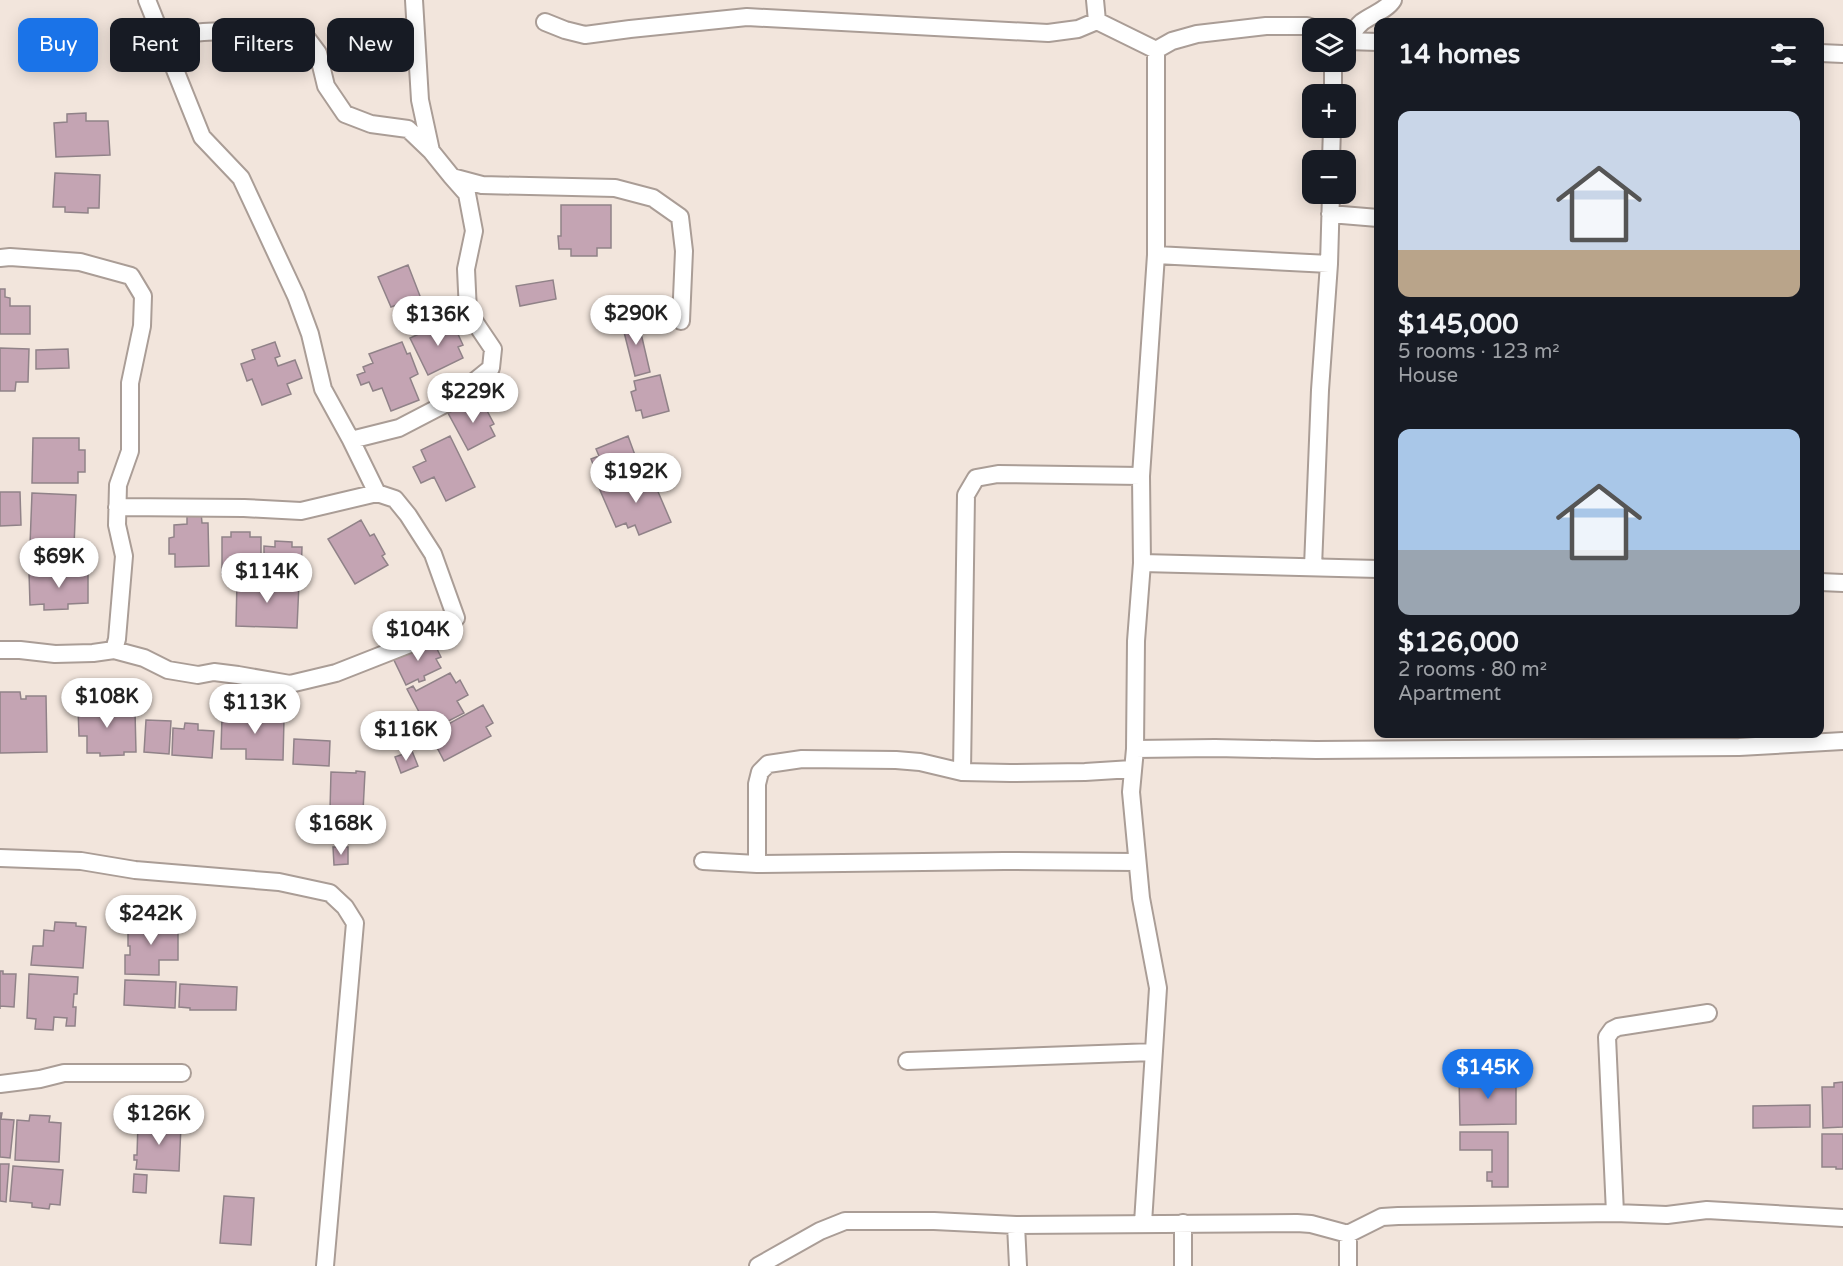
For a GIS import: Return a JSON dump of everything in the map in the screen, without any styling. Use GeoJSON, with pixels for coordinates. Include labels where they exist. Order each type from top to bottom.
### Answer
{"type":"FeatureCollection","features":[{"type":"Feature","properties":{"kind":"street"},"geometry":{"type":"LineString","coordinates":[[147,0],[155,18]]}},
{"type":"Feature","properties":{"kind":"street"},"geometry":{"type":"LineString","coordinates":[[414,0],[420,100],[431,151]]}},
{"type":"Feature","properties":{"kind":"street"},"geometry":{"type":"LineString","coordinates":[[1095,0],[1097,21]]}},
{"type":"Feature","properties":{"kind":"street"},"geometry":{"type":"LineString","coordinates":[[1356,28],[1390,5],[1393,0]]}},
{"type":"Feature","properties":{"kind":"street"},"geometry":{"type":"LineString","coordinates":[[545,22],[585,35],[630,28],[747,17],[1048,33],[1078,29],[1097,21],[1156,50]]}},
{"type":"Feature","properties":{"kind":"street"},"geometry":{"type":"LineString","coordinates":[[1156,50],[1173,41],[1197,34],[1266,26],[1302,26]]}},
{"type":"Feature","properties":{"kind":"street"},"geometry":{"type":"LineString","coordinates":[[200,32],[218,30],[303,33],[318,53],[326,86],[345,114],[370,124],[408,129],[431,151],[467,194],[474,231],[466,269],[468,312],[493,349],[491,368],[449,402],[409,423],[399,428],[351,440]]}},
{"type":"Feature","properties":{"kind":"street"},"geometry":{"type":"LineString","coordinates":[[1356,41],[1374,42]]}},
{"type":"Feature","properties":{"kind":"street"},"geometry":{"type":"LineString","coordinates":[[1143,1223],[1158,988],[1141,898],[1131,792],[1135,748],[1136,641],[1142,563],[1141,476],[1156,255],[1156,50]]}},
{"type":"Feature","properties":{"kind":"street"},"geometry":{"type":"LineString","coordinates":[[1824,53],[1843,54]]}},
{"type":"Feature","properties":{"kind":"street"},"geometry":{"type":"LineString","coordinates":[[176,72],[202,137],[241,178],[296,296],[310,334],[323,389],[376,493]]}},
{"type":"Feature","properties":{"kind":"street"},"geometry":{"type":"LineString","coordinates":[[452,177],[482,185],[615,188],[654,198],[680,217],[684,251],[681,321]]}},
{"type":"Feature","properties":{"kind":"street"},"geometry":{"type":"LineString","coordinates":[[1313,567],[1330,204]]}},
{"type":"Feature","properties":{"kind":"street"},"geometry":{"type":"LineString","coordinates":[[1330,214],[1374,218]]}},
{"type":"Feature","properties":{"kind":"street"},"geometry":{"type":"LineString","coordinates":[[1156,255],[1329,264]]}},
{"type":"Feature","properties":{"kind":"street"},"geometry":{"type":"LineString","coordinates":[[0,258],[80,262],[131,276],[143,296],[142,326],[130,383],[130,452],[118,485],[117,525],[124,556],[117,639],[114,650]]}},
{"type":"Feature","properties":{"kind":"street"},"geometry":{"type":"LineString","coordinates":[[962,772],[966,495],[976,478],[998,474],[1141,476]]}},
{"type":"Feature","properties":{"kind":"street"},"geometry":{"type":"LineString","coordinates":[[0,650],[55,654],[114,650],[144,658],[168,670],[198,675],[214,672],[290,684],[336,673],[443,631],[456,618],[434,554],[395,499],[376,493],[301,511],[117,507]]}},
{"type":"Feature","properties":{"kind":"street"},"geometry":{"type":"LineString","coordinates":[[1142,563],[1374,569]]}},
{"type":"Feature","properties":{"kind":"street"},"geometry":{"type":"LineString","coordinates":[[1824,582],[1843,583]]}},
{"type":"Feature","properties":{"kind":"street"},"geometry":{"type":"LineString","coordinates":[[1135,748],[1328,750],[1505,741],[1739,747],[1843,741]]}},
{"type":"Feature","properties":{"kind":"street"},"geometry":{"type":"LineString","coordinates":[[757,864],[757,784],[760,772],[768,764],[802,759],[896,760],[920,762],[962,772],[1075,773],[1132,769]]}},
{"type":"Feature","properties":{"kind":"street"},"geometry":{"type":"LineString","coordinates":[[0,858],[81,861],[135,870],[279,882],[330,893],[345,907],[355,923],[325,1266]]}},
{"type":"Feature","properties":{"kind":"street"},"geometry":{"type":"LineString","coordinates":[[703,861],[757,864],[1137,862]]}},
{"type":"Feature","properties":{"kind":"street"},"geometry":{"type":"LineString","coordinates":[[1615,1213],[1607,1036],[1618,1027],[1708,1013]]}},
{"type":"Feature","properties":{"kind":"street"},"geometry":{"type":"LineString","coordinates":[[907,1061],[1154,1052]]}},
{"type":"Feature","properties":{"kind":"street"},"geometry":{"type":"LineString","coordinates":[[0,1084],[40,1079],[64,1073],[182,1072]]}},
{"type":"Feature","properties":{"kind":"street"},"geometry":{"type":"LineString","coordinates":[[758,1266],[820,1231],[845,1221],[934,1221],[1016,1225],[1298,1222],[1348,1234],[1382,1217],[1390,1216],[1615,1213],[1667,1215],[1707,1210],[1843,1218]]}},
{"type":"Feature","properties":{"kind":"street"},"geometry":{"type":"LineString","coordinates":[[1183,1266],[1184,1223]]}},
{"type":"Feature","properties":{"kind":"street"},"geometry":{"type":"LineString","coordinates":[[1016,1225],[1018,1266]]}},
{"type":"Feature","properties":{"kind":"street"},"geometry":{"type":"LineString","coordinates":[[1348,1234],[1348,1266]]}},
{"type":"Feature","properties":{"kind":"building"},"geometry":{"type":"Polygon","coordinates":[[[86,113],[86,121],[108,121],[110,155],[56,157],[54,123],[67,122],[67,114],[86,113]]]}},
{"type":"Feature","properties":{"kind":"building"},"geometry":{"type":"Polygon","coordinates":[[[55,173],[100,175],[99,208],[88,208],[88,213],[65,212],[65,207],[53,207],[55,173]]]}},
{"type":"Feature","properties":{"kind":"building"},"geometry":{"type":"Polygon","coordinates":[[[561,205],[611,205],[611,248],[597,248],[597,256],[571,256],[571,249],[559,249],[561,205]]]}},
{"type":"Feature","properties":{"kind":"building"},"geometry":{"type":"Polygon","coordinates":[[[408,265],[420,296],[391,307],[378,277],[408,265]]]}},
{"type":"Feature","properties":{"kind":"building"},"geometry":{"type":"Polygon","coordinates":[[[553,280],[556,299],[520,306],[516,286],[553,280]]]}},
{"type":"Feature","properties":{"kind":"building"},"geometry":{"type":"Polygon","coordinates":[[[0,289],[5,289],[5,297],[10,298],[10,306],[30,306],[30,334],[0,334],[0,289]]]}},
{"type":"Feature","properties":{"kind":"building"},"geometry":{"type":"Polygon","coordinates":[[[637,316],[650,372],[635,376],[621,320],[637,316]]]}},
{"type":"Feature","properties":{"kind":"building"},"geometry":{"type":"Polygon","coordinates":[[[451,319],[463,345],[458,347],[463,358],[428,375],[410,338],[451,319]]]}},
{"type":"Feature","properties":{"kind":"building"},"geometry":{"type":"Polygon","coordinates":[[[275,342],[280,356],[275,358],[278,366],[295,360],[302,378],[287,384],[291,394],[262,405],[252,379],[247,381],[241,364],[255,359],[252,350],[275,342]]]}},
{"type":"Feature","properties":{"kind":"building"},"geometry":{"type":"Polygon","coordinates":[[[402,342],[407,354],[410,353],[418,374],[410,378],[419,400],[391,411],[382,388],[373,391],[369,382],[361,385],[357,375],[365,372],[363,367],[373,363],[369,354],[402,342]]]}},
{"type":"Feature","properties":{"kind":"building"},"geometry":{"type":"Polygon","coordinates":[[[0,348],[29,349],[28,382],[16,382],[15,391],[0,391],[0,348]]]}},
{"type":"Feature","properties":{"kind":"building"},"geometry":{"type":"Polygon","coordinates":[[[68,349],[69,368],[36,369],[36,350],[68,349]]]}},
{"type":"Feature","properties":{"kind":"building"},"geometry":{"type":"Polygon","coordinates":[[[660,375],[669,411],[643,418],[641,410],[636,411],[631,392],[636,390],[634,381],[660,375]]]}},
{"type":"Feature","properties":{"kind":"building"},"geometry":{"type":"Polygon","coordinates":[[[476,399],[481,409],[485,407],[494,424],[490,426],[495,436],[468,450],[448,413],[476,399]]]}},
{"type":"Feature","properties":{"kind":"building"},"geometry":{"type":"Polygon","coordinates":[[[450,436],[475,487],[446,501],[434,477],[421,483],[413,467],[426,461],[421,450],[450,436]]]}},
{"type":"Feature","properties":{"kind":"building"},"geometry":{"type":"Polygon","coordinates":[[[628,436],[639,466],[608,479],[604,471],[597,474],[591,459],[599,456],[596,449],[628,436]]]}},
{"type":"Feature","properties":{"kind":"building"},"geometry":{"type":"Polygon","coordinates":[[[33,438],[79,438],[79,450],[85,450],[85,472],[78,472],[78,483],[32,483],[33,438]]]}},
{"type":"Feature","properties":{"kind":"building"},"geometry":{"type":"Polygon","coordinates":[[[650,473],[671,522],[639,535],[635,525],[628,528],[626,523],[616,527],[599,488],[625,477],[627,483],[650,473]]]}},
{"type":"Feature","properties":{"kind":"building"},"geometry":{"type":"Polygon","coordinates":[[[0,492],[20,492],[21,525],[0,526],[0,492]]]}},
{"type":"Feature","properties":{"kind":"building"},"geometry":{"type":"Polygon","coordinates":[[[32,493],[76,495],[74,547],[30,545],[32,493]]]}},
{"type":"Feature","properties":{"kind":"building"},"geometry":{"type":"Polygon","coordinates":[[[187,512],[201,512],[202,523],[208,523],[209,566],[175,567],[175,554],[169,554],[169,538],[174,537],[174,525],[187,524],[187,512]]]}},
{"type":"Feature","properties":{"kind":"building"},"geometry":{"type":"Polygon","coordinates":[[[361,520],[370,536],[374,534],[388,565],[355,584],[328,539],[361,520]]]}},
{"type":"Feature","properties":{"kind":"building"},"geometry":{"type":"Polygon","coordinates":[[[231,532],[250,532],[250,537],[261,537],[261,574],[222,574],[222,537],[231,537],[231,532]]]}},
{"type":"Feature","properties":{"kind":"building"},"geometry":{"type":"Polygon","coordinates":[[[275,541],[292,542],[292,547],[302,547],[301,576],[264,576],[264,546],[275,547],[275,541]]]}},
{"type":"Feature","properties":{"kind":"building"},"geometry":{"type":"Polygon","coordinates":[[[78,570],[88,570],[88,603],[68,604],[68,609],[44,610],[44,604],[30,605],[29,572],[78,572],[78,570]]]}},
{"type":"Feature","properties":{"kind":"building"},"geometry":{"type":"Polygon","coordinates":[[[237,581],[299,583],[297,628],[236,626],[237,581]]]}},
{"type":"Feature","properties":{"kind":"building"},"geometry":{"type":"Polygon","coordinates":[[[427,640],[430,645],[434,643],[441,657],[436,659],[441,668],[424,676],[425,680],[419,682],[418,679],[406,685],[392,656],[427,640]]]}},
{"type":"Feature","properties":{"kind":"building"},"geometry":{"type":"Polygon","coordinates":[[[450,673],[456,683],[460,680],[468,695],[457,701],[464,713],[429,731],[407,689],[413,686],[416,691],[450,673]]]}},
{"type":"Feature","properties":{"kind":"building"},"geometry":{"type":"Polygon","coordinates":[[[0,692],[20,692],[21,699],[26,699],[26,696],[46,696],[47,752],[0,753],[0,692]]]}},
{"type":"Feature","properties":{"kind":"building"},"geometry":{"type":"Polygon","coordinates":[[[106,697],[106,708],[110,708],[110,712],[135,711],[136,752],[100,756],[100,753],[87,753],[87,736],[79,736],[78,708],[87,708],[87,698],[106,697]]]}},
{"type":"Feature","properties":{"kind":"building"},"geometry":{"type":"Polygon","coordinates":[[[483,705],[493,723],[486,727],[491,736],[444,761],[430,734],[483,705]]]}},
{"type":"Feature","properties":{"kind":"building"},"geometry":{"type":"Polygon","coordinates":[[[248,708],[270,708],[270,719],[284,719],[283,760],[246,759],[246,749],[221,749],[222,717],[248,717],[248,708]]]}},
{"type":"Feature","properties":{"kind":"building"},"geometry":{"type":"Polygon","coordinates":[[[146,720],[171,721],[169,754],[144,752],[146,720]]]}},
{"type":"Feature","properties":{"kind":"building"},"geometry":{"type":"Polygon","coordinates":[[[185,723],[198,724],[198,730],[214,731],[212,758],[172,755],[173,728],[184,729],[185,723]]]}},
{"type":"Feature","properties":{"kind":"building"},"geometry":{"type":"Polygon","coordinates":[[[294,739],[330,741],[329,766],[293,764],[294,739]]]}},
{"type":"Feature","properties":{"kind":"building"},"geometry":{"type":"Polygon","coordinates":[[[412,751],[418,766],[401,773],[395,757],[412,751]]]}},
{"type":"Feature","properties":{"kind":"building"},"geometry":{"type":"Polygon","coordinates":[[[356,771],[365,772],[363,811],[353,811],[353,816],[336,815],[337,810],[330,810],[331,772],[356,773],[356,771]]]}},
{"type":"Feature","properties":{"kind":"building"},"geometry":{"type":"Polygon","coordinates":[[[333,847],[348,847],[348,864],[334,865],[333,847]]]}},
{"type":"Feature","properties":{"kind":"building"},"geometry":{"type":"Polygon","coordinates":[[[147,916],[169,919],[169,924],[178,924],[178,960],[159,960],[159,975],[125,974],[125,955],[130,955],[128,925],[147,926],[147,916]]]}},
{"type":"Feature","properties":{"kind":"building"},"geometry":{"type":"Polygon","coordinates":[[[55,922],[76,923],[76,926],[86,927],[83,968],[31,965],[33,946],[43,946],[44,930],[54,931],[55,922]]]}},
{"type":"Feature","properties":{"kind":"building"},"geometry":{"type":"Polygon","coordinates":[[[0,971],[3,971],[3,974],[16,974],[14,1007],[0,1006],[0,971]]]}},
{"type":"Feature","properties":{"kind":"building"},"geometry":{"type":"Polygon","coordinates":[[[29,974],[78,977],[77,994],[74,994],[73,1007],[76,1007],[75,1026],[66,1026],[67,1018],[54,1017],[53,1030],[35,1029],[36,1019],[27,1018],[29,974]]]}},
{"type":"Feature","properties":{"kind":"building"},"geometry":{"type":"Polygon","coordinates":[[[125,980],[176,982],[175,1008],[124,1005],[125,980]]]}},
{"type":"Feature","properties":{"kind":"building"},"geometry":{"type":"Polygon","coordinates":[[[180,984],[237,987],[236,1010],[190,1010],[190,1008],[179,1007],[180,984]]]}},
{"type":"Feature","properties":{"kind":"building"},"geometry":{"type":"Polygon","coordinates":[[[1471,1074],[1487,1074],[1487,1079],[1490,1079],[1490,1074],[1507,1074],[1507,1077],[1516,1077],[1516,1124],[1460,1125],[1459,1076],[1471,1076],[1471,1074]]]}},
{"type":"Feature","properties":{"kind":"building"},"geometry":{"type":"Polygon","coordinates":[[[1843,1082],[1843,1127],[1823,1128],[1822,1087],[1834,1087],[1834,1083],[1843,1082]]]}},
{"type":"Feature","properties":{"kind":"building"},"geometry":{"type":"Polygon","coordinates":[[[1810,1105],[1810,1127],[1753,1128],[1753,1106],[1810,1105]]]}},
{"type":"Feature","properties":{"kind":"building"},"geometry":{"type":"Polygon","coordinates":[[[0,1113],[2,1113],[1,1119],[14,1120],[10,1158],[0,1157],[0,1113]]]}},
{"type":"Feature","properties":{"kind":"building"},"geometry":{"type":"Polygon","coordinates":[[[30,1115],[50,1116],[49,1122],[61,1123],[59,1162],[15,1160],[17,1120],[29,1121],[30,1115]]]}},
{"type":"Feature","properties":{"kind":"building"},"geometry":{"type":"Polygon","coordinates":[[[150,1119],[171,1120],[170,1124],[181,1125],[179,1171],[136,1169],[137,1160],[134,1160],[134,1155],[137,1155],[138,1123],[149,1123],[150,1119]]]}},
{"type":"Feature","properties":{"kind":"building"},"geometry":{"type":"Polygon","coordinates":[[[1460,1132],[1508,1132],[1508,1187],[1492,1187],[1492,1181],[1487,1181],[1487,1172],[1492,1172],[1492,1150],[1460,1150],[1460,1132]]]}},
{"type":"Feature","properties":{"kind":"building"},"geometry":{"type":"Polygon","coordinates":[[[1822,1134],[1843,1134],[1843,1169],[1822,1167],[1822,1134]]]}},
{"type":"Feature","properties":{"kind":"building"},"geometry":{"type":"Polygon","coordinates":[[[0,1164],[9,1164],[6,1202],[0,1201],[0,1164]]]}},
{"type":"Feature","properties":{"kind":"building"},"geometry":{"type":"Polygon","coordinates":[[[13,1166],[63,1170],[60,1205],[50,1204],[49,1209],[32,1207],[32,1203],[10,1201],[13,1166]]]}},
{"type":"Feature","properties":{"kind":"building"},"geometry":{"type":"Polygon","coordinates":[[[134,1174],[147,1175],[146,1193],[133,1192],[134,1174]]]}},
{"type":"Feature","properties":{"kind":"building"},"geometry":{"type":"Polygon","coordinates":[[[224,1196],[254,1198],[251,1245],[220,1243],[224,1196]]]}}]}
